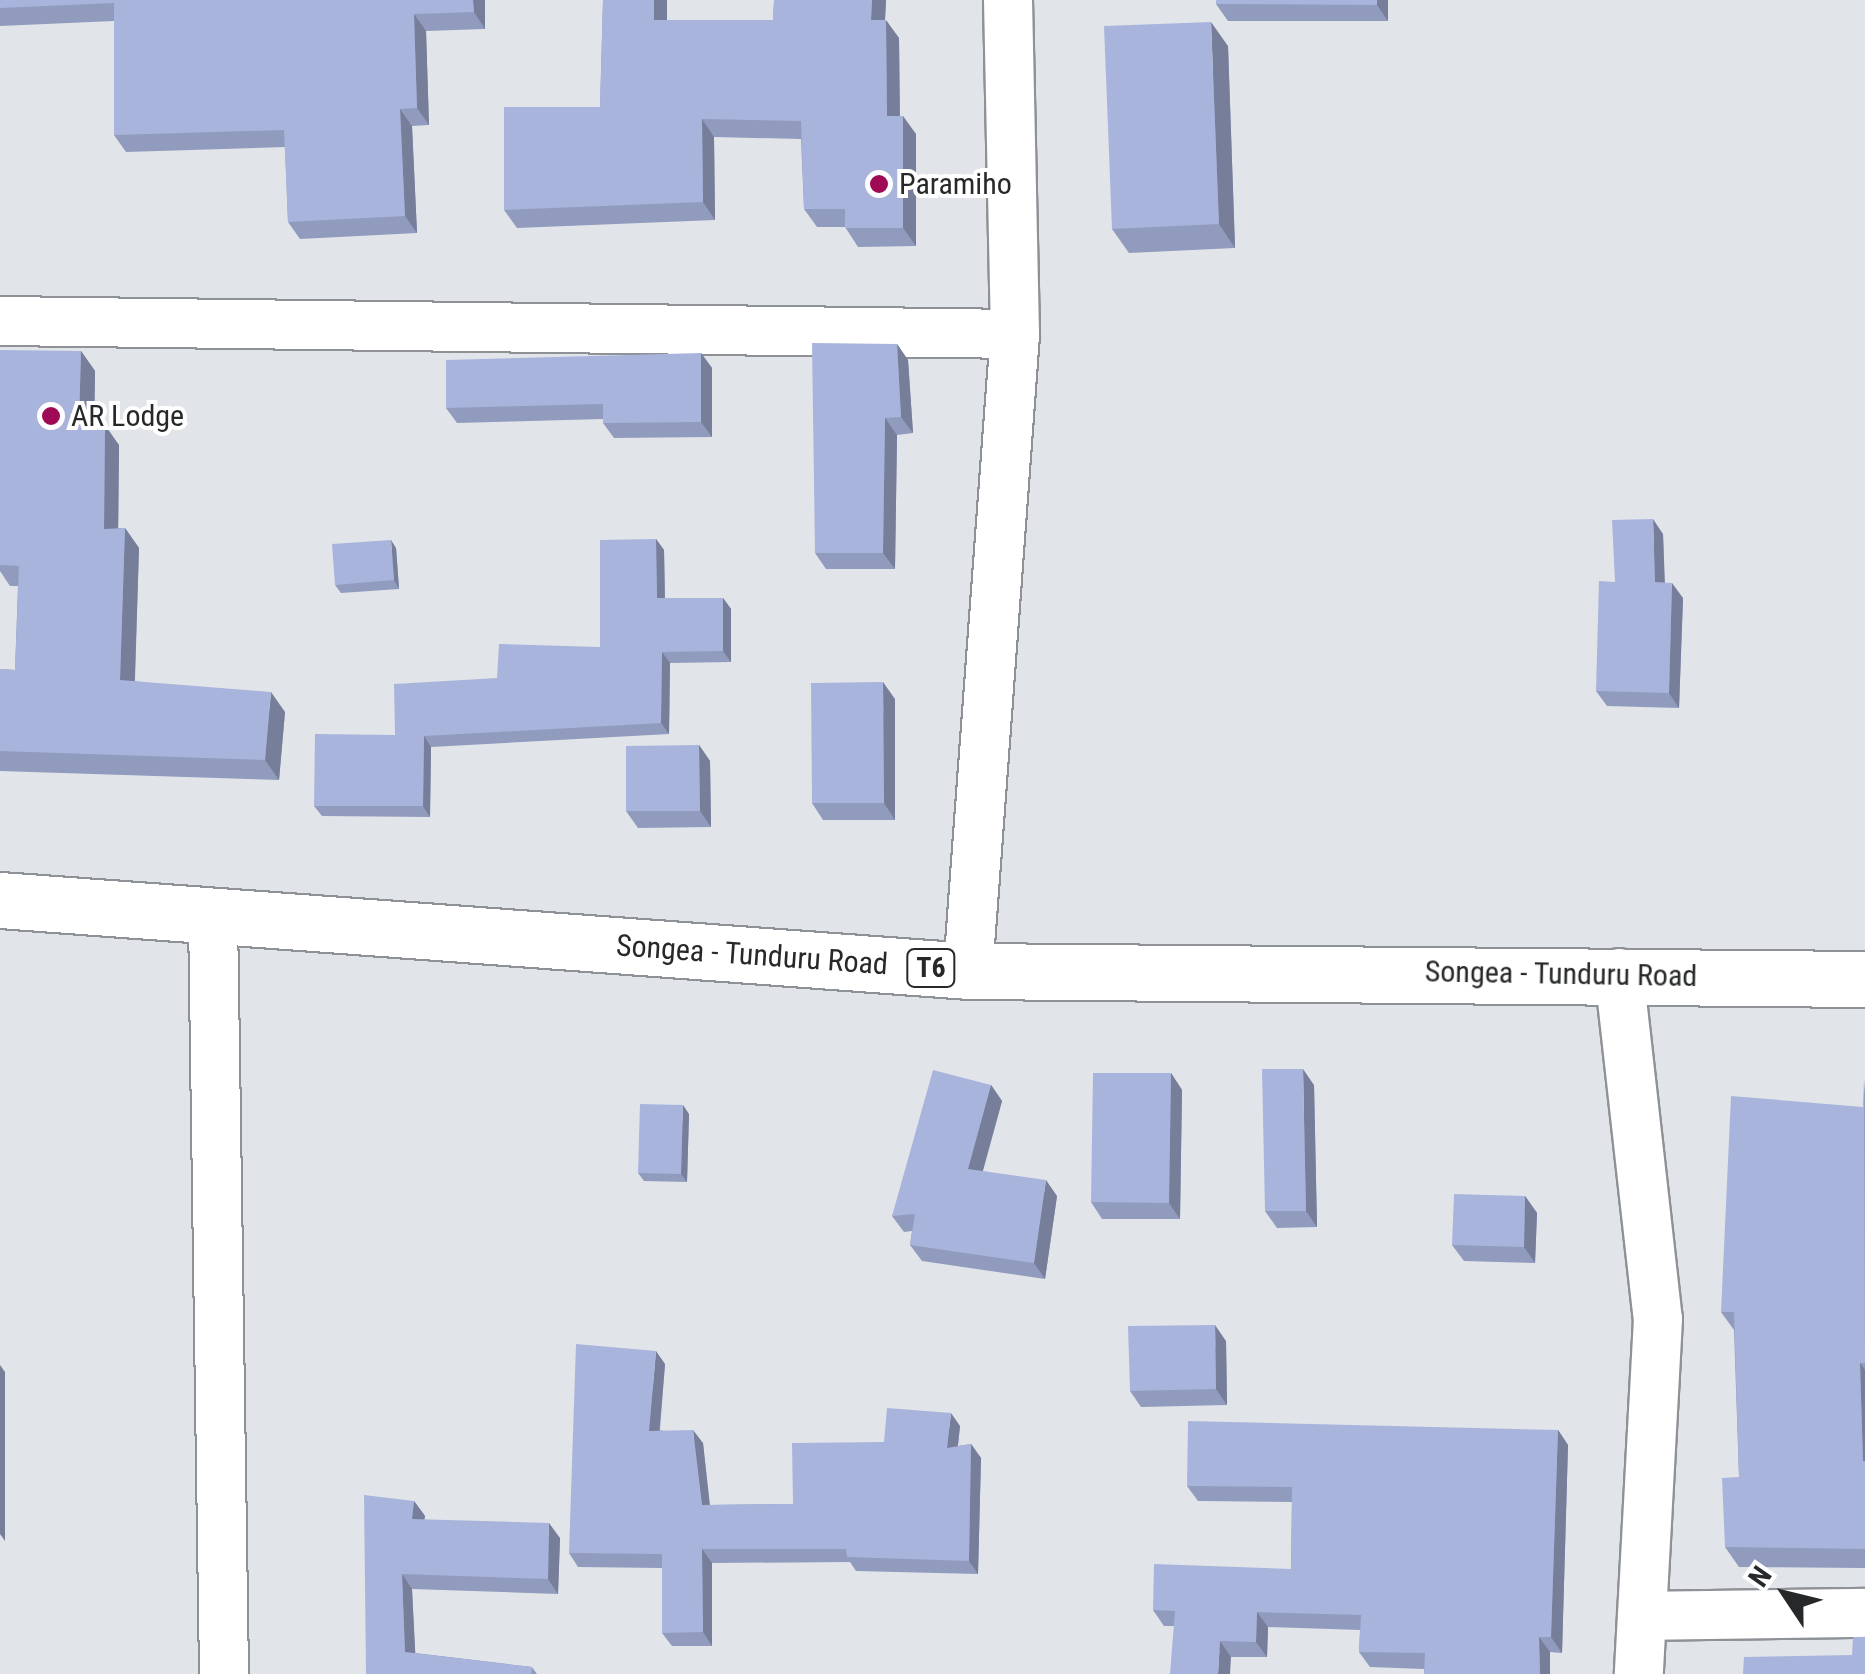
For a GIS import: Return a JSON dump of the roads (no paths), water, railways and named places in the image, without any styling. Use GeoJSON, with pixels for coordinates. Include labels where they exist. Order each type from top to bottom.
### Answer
{"type":"FeatureCollection","features":[{"type":"Feature","properties":{"kind":"highway","name":"Songea - Tunduru Road"},"geometry":{"type":"LineString","coordinates":[[0,900],[968,971],[1619,973],[1865,979]]}},
{"type":"Feature","properties":{"kind":"street"},"geometry":{"type":"LineString","coordinates":[[968,971],[1015,334],[1008,0]]}},
{"type":"Feature","properties":{"kind":"street"},"geometry":{"type":"LineString","coordinates":[[0,321],[1015,334]]}},
{"type":"Feature","properties":{"kind":"street"},"geometry":{"type":"LineString","coordinates":[[213,915],[224,1674]]}},
{"type":"Feature","properties":{"kind":"street"},"geometry":{"type":"LineString","coordinates":[[1619,973],[1658,1319],[1639,1674]]}},
{"type":"Feature","properties":{"kind":"street"},"geometry":{"type":"LineString","coordinates":[[1642,1616],[1865,1612]]}},
{"type":"Feature","properties":{"kind":"place","name":"Paramiho"},"geometry":{"type":"Point","coordinates":[879,184]}},
{"type":"Feature","properties":{"kind":"place","name":"AR Lodge"},"geometry":{"type":"Point","coordinates":[51,416]}}]}
